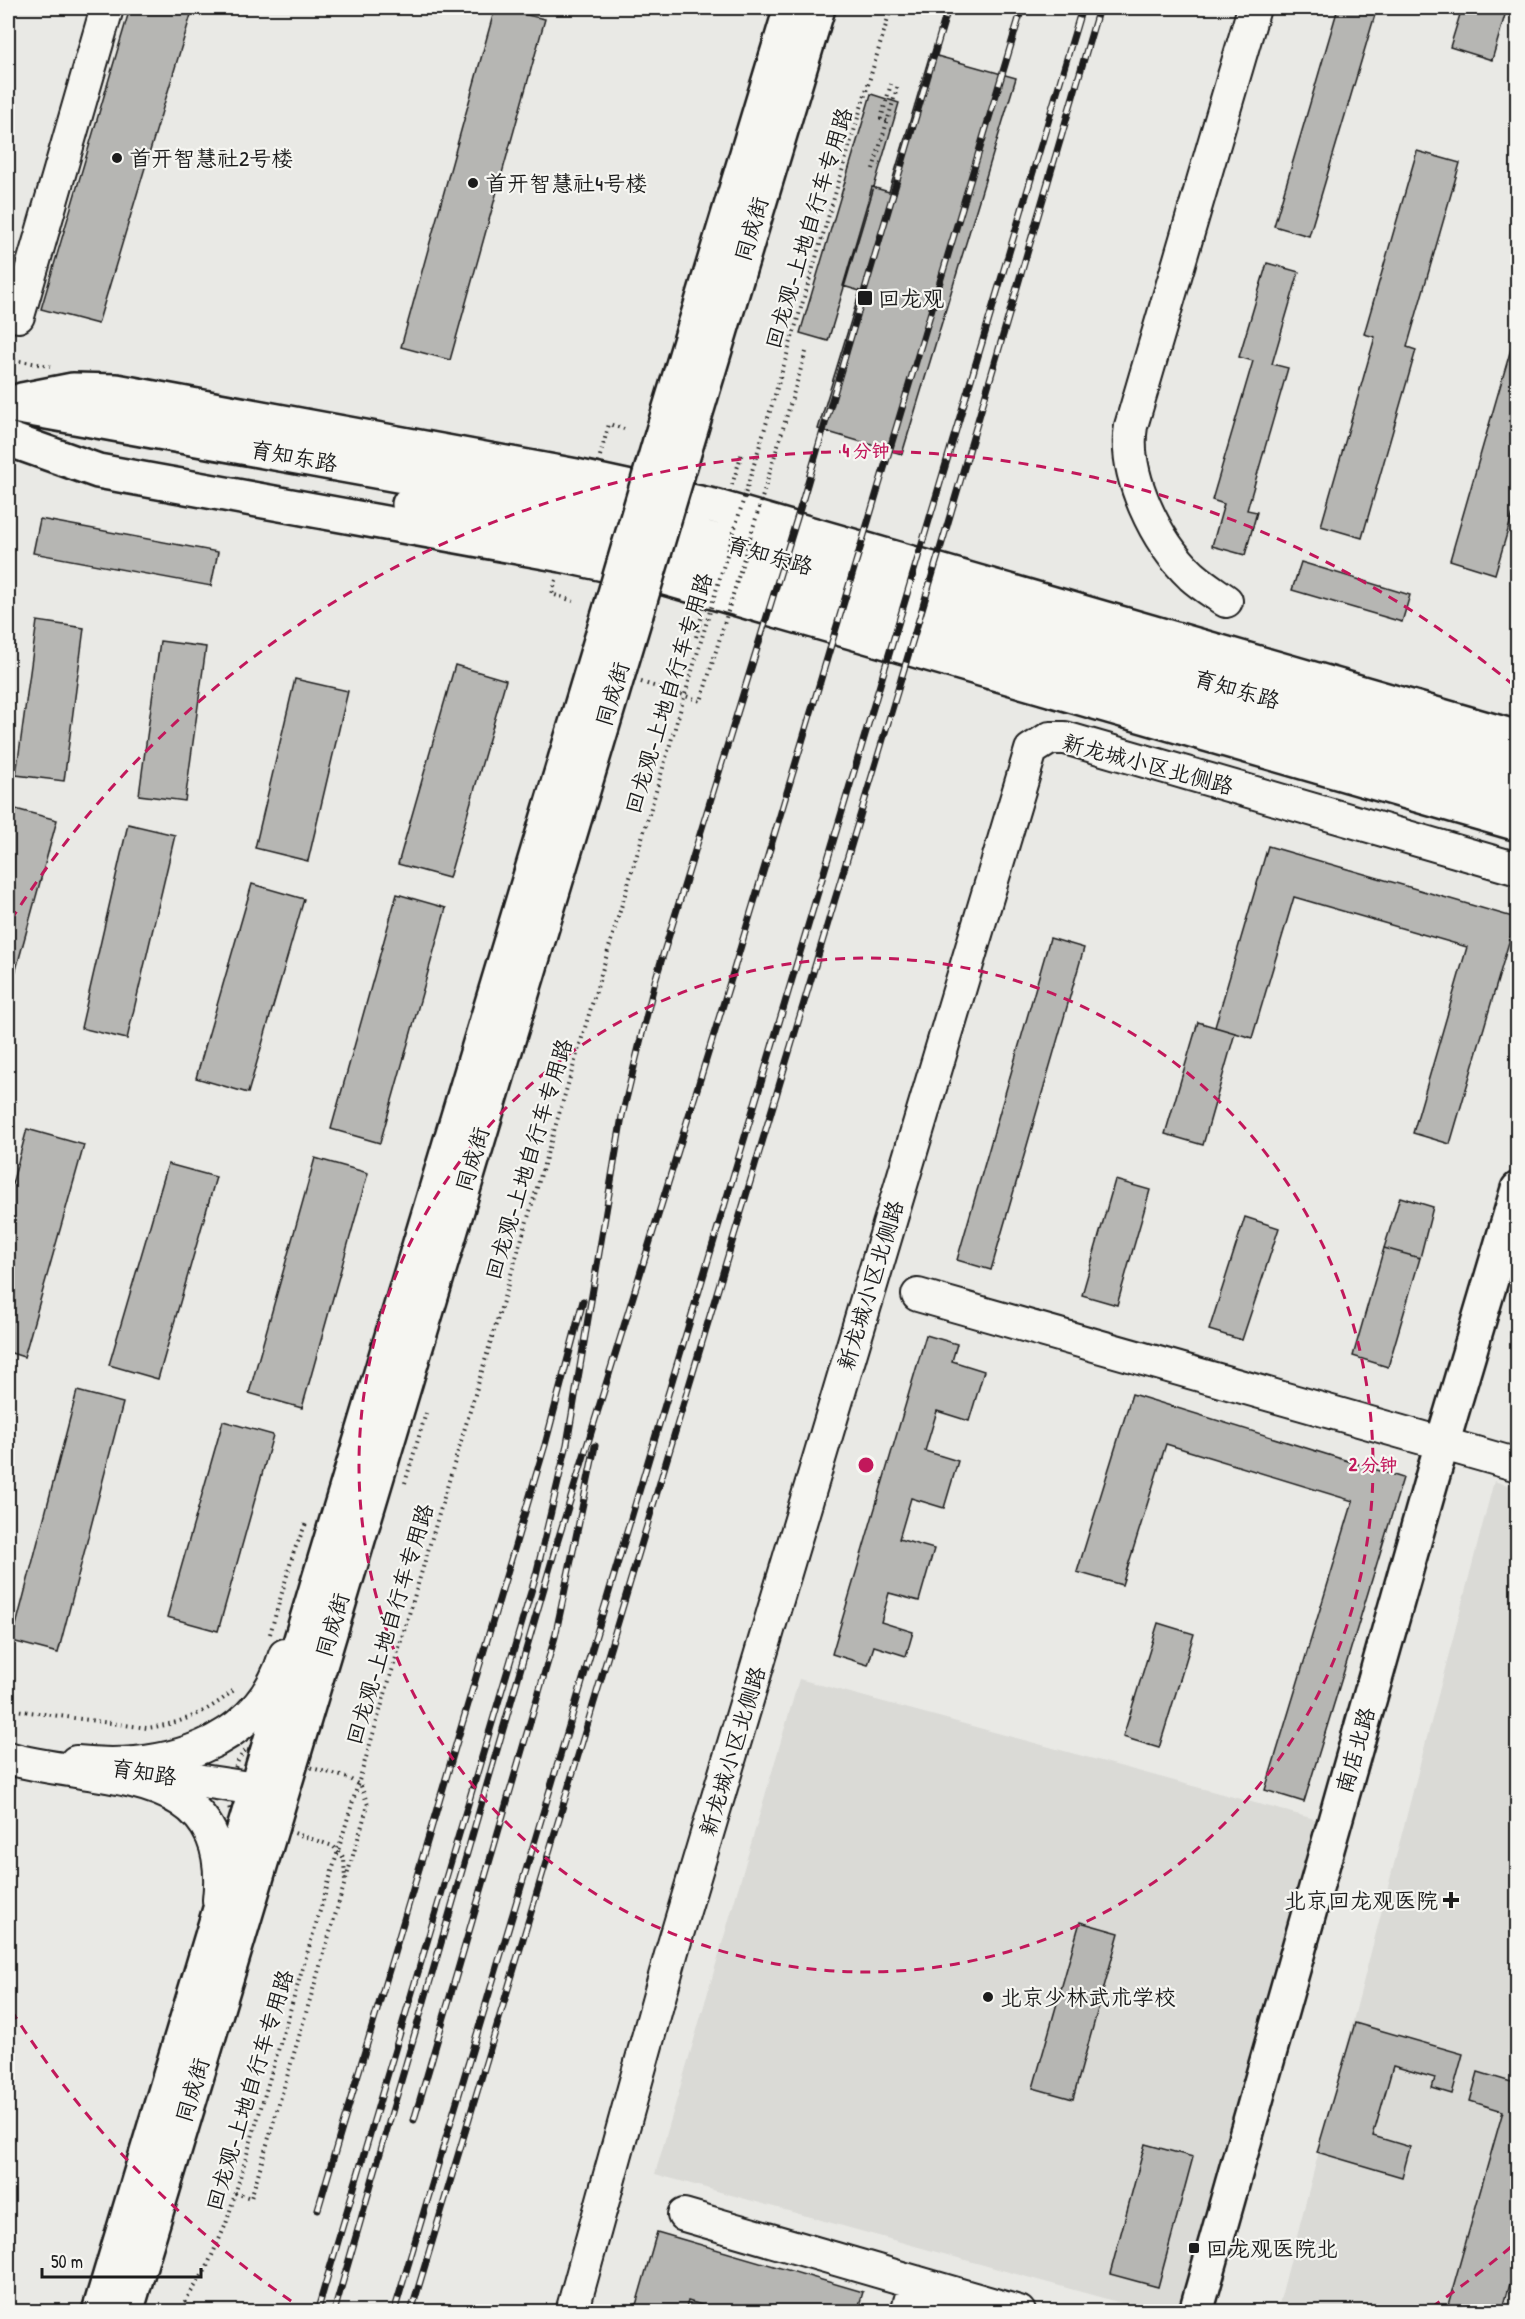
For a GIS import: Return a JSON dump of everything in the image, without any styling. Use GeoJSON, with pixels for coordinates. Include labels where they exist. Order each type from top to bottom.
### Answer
{"type":"FeatureCollection","features":[{"type":"Feature","properties":{"kind":"main road","name":"同成街"},"geometry":{"type":"LineString","coordinates":[[673,445],[791,8]]}},
{"type":"Feature","properties":{"kind":"main road","name":"同成街"},"geometry":{"type":"LineString","coordinates":[[99,2312],[209,1945],[268,1793],[673,445],[818,8]]}},
{"type":"Feature","properties":{"kind":"main road"},"geometry":{"type":"LineString","coordinates":[[8,403],[74,390],[116,392],[629,487],[714,506],[1518,738]]}},
{"type":"Feature","properties":{"kind":"main road","name":"育知东路"},"geometry":{"type":"LineString","coordinates":[[8,403],[570,506],[664,526],[1518,769]]}},
{"type":"Feature","properties":{"kind":"main road"},"geometry":{"type":"LineString","coordinates":[[8,438],[98,471],[552,553],[651,574],[1518,824]]}},
{"type":"Feature","properties":{"kind":"main road","name":"育知东路"},"geometry":{"type":"LineString","coordinates":[[8,438],[516,522],[637,547],[1518,796]]}},
{"type":"Feature","properties":{"kind":"main road","name":"同成街"},"geometry":{"type":"LineString","coordinates":[[126,2312],[268,1793],[350,1474],[623,610]]}},
{"type":"Feature","properties":{"kind":"main road","name":"南店北路"},"geometry":{"type":"LineString","coordinates":[[1219,2312],[1452,1446],[1518,1189]]}},
{"type":"Feature","properties":{"kind":"main road","name":"南店北路"},"geometry":{"type":"LineString","coordinates":[[1196,2312],[1452,1446],[1518,1268]]}},
{"type":"Feature","properties":{"kind":"street"},"geometry":{"type":"LineString","coordinates":[[18,316],[107,8]]}},
{"type":"Feature","properties":{"kind":"street"},"geometry":{"type":"LineString","coordinates":[[1226,601],[1192,576],[1161,538],[1133,474],[1128,443],[1131,426],[1254,8]]}},
{"type":"Feature","properties":{"kind":"street","name":"新龙城小区北侧路"},"geometry":{"type":"LineString","coordinates":[[572,2312],[672,1951],[1030,750],[1050,738],[1065,738],[1518,869]]}},
{"type":"Feature","properties":{"kind":"street"},"geometry":{"type":"LineString","coordinates":[[918,1294],[1518,1465]]}},
{"type":"Feature","properties":{"kind":"street"},"geometry":{"type":"LineString","coordinates":[[76,1761],[118,1765],[181,1754],[219,1739],[254,1713],[277,1677],[312,1560],[350,1474]]}},
{"type":"Feature","properties":{"kind":"street","name":"育知路"},"geometry":{"type":"LineString","coordinates":[[8,1751],[268,1793]]}},
{"type":"Feature","properties":{"kind":"street"},"geometry":{"type":"LineString","coordinates":[[8,1758],[155,1786],[189,1806],[208,1829],[219,1858],[218,1905],[209,1945]]}},
{"type":"Feature","properties":{"kind":"street"},"geometry":{"type":"LineString","coordinates":[[684,2216],[1019,2312]]}},
{"type":"Feature","properties":{"kind":"street"},"geometry":{"type":"LineString","coordinates":[[907,2312],[916,2282]]}},
{"type":"Feature","properties":{"kind":"path","name":"回龙观-上地自行车专用路"},"geometry":{"type":"LineString","coordinates":[[178,2312],[213,2255],[235,2193],[891,8]]}},
{"type":"Feature","properties":{"kind":"path"},"geometry":{"type":"LineString","coordinates":[[887,121],[881,119],[891,84]]}},
{"type":"Feature","properties":{"kind":"path"},"geometry":{"type":"LineString","coordinates":[[873,169],[898,85]]}},
{"type":"Feature","properties":{"kind":"path"},"geometry":{"type":"LineString","coordinates":[[637,681],[701,701],[806,352]]}},
{"type":"Feature","properties":{"kind":"path"},"geometry":{"type":"LineString","coordinates":[[598,459],[609,424],[624,429]]}},
{"type":"Feature","properties":{"kind":"path"},"geometry":{"type":"LineString","coordinates":[[731,488],[742,453]]}},
{"type":"Feature","properties":{"kind":"path"},"geometry":{"type":"LineString","coordinates":[[556,580],[552,594],[573,601]]}},
{"type":"Feature","properties":{"kind":"path"},"geometry":{"type":"LineString","coordinates":[[696,637],[703,615]]}},
{"type":"Feature","properties":{"kind":"path"},"geometry":{"type":"LineString","coordinates":[[267,1641],[294,1551],[311,1512]]}},
{"type":"Feature","properties":{"kind":"path"},"geometry":{"type":"LineString","coordinates":[[8,1708],[124,1727],[147,1728],[177,1722],[205,1711],[244,1680]]}},
{"type":"Feature","properties":{"kind":"path"},"geometry":{"type":"LineString","coordinates":[[235,2193],[251,2198],[368,1800],[361,1786],[352,1780],[314,1768]]}},
{"type":"Feature","properties":{"kind":"path"},"geometry":{"type":"LineString","coordinates":[[294,1833],[329,1843],[338,1849],[345,1864],[345,1882]]}},
{"type":"Feature","properties":{"kind":"shaded area","name":"北京回龙观医院"},"geometry":{"type":"Polygon","coordinates":[[[1494,1481],[1518,1488],[1517,2311],[1277,2312],[1494,1481]]]}},
{"type":"Feature","properties":{"kind":"shaded area","name":"北京少林武术学校"},"geometry":{"type":"Polygon","coordinates":[[[799,1679],[1318,1820],[1183,2311],[1150,2311],[655,2174],[799,1679]]]}},
{"type":"Feature","properties":{"kind":"building","name":"首开智慧社2号楼"},"geometry":{"type":"Polygon","coordinates":[[[130,8],[193,8],[98,324],[41,309],[130,8]]]}},
{"type":"Feature","properties":{"kind":"building","name":"首开智慧社4号楼"},"geometry":{"type":"Polygon","coordinates":[[[495,8],[545,19],[450,360],[401,347],[495,8]]]}},
{"type":"Feature","properties":{"kind":"building"},"geometry":{"type":"Polygon","coordinates":[[[1338,8],[1377,8],[1309,236],[1274,226],[1338,8]]]}},
{"type":"Feature","properties":{"kind":"building"},"geometry":{"type":"Polygon","coordinates":[[[1462,8],[1507,8],[1492,60],[1450,47],[1462,8]]]}},
{"type":"Feature","properties":{"kind":"building"},"geometry":{"type":"Polygon","coordinates":[[[930,54],[1016,78],[902,454],[818,429],[860,291],[843,286],[872,187],[889,192],[930,54]]]}},
{"type":"Feature","properties":{"kind":"building"},"geometry":{"type":"Polygon","coordinates":[[[871,94],[899,103],[828,341],[800,333],[871,94]]]}},
{"type":"Feature","properties":{"kind":"building"},"geometry":{"type":"Polygon","coordinates":[[[1417,151],[1460,163],[1407,347],[1416,350],[1362,538],[1321,526],[1375,337],[1364,334],[1417,151]]]}},
{"type":"Feature","properties":{"kind":"building"},"geometry":{"type":"Polygon","coordinates":[[[1267,263],[1299,272],[1272,364],[1288,368],[1247,510],[1257,512],[1245,555],[1212,546],[1224,504],[1212,500],[1253,361],[1239,357],[1267,263]]]}},
{"type":"Feature","properties":{"kind":"building"},"geometry":{"type":"Polygon","coordinates":[[[1517,328],[1518,496],[1495,574],[1450,560],[1517,328]]]}},
{"type":"Feature","properties":{"kind":"building"},"geometry":{"type":"Polygon","coordinates":[[[40,519],[218,552],[211,586],[33,553],[40,519]]]}},
{"type":"Feature","properties":{"kind":"building"},"geometry":{"type":"Polygon","coordinates":[[[1301,562],[1410,595],[1402,622],[1292,590],[1301,562]]]}},
{"type":"Feature","properties":{"kind":"building"},"geometry":{"type":"Polygon","coordinates":[[[37,621],[84,628],[64,781],[16,775],[37,621]]]}},
{"type":"Feature","properties":{"kind":"building"},"geometry":{"type":"Polygon","coordinates":[[[160,641],[206,647],[185,801],[139,795],[160,641]]]}},
{"type":"Feature","properties":{"kind":"building"},"geometry":{"type":"Polygon","coordinates":[[[455,665],[506,680],[449,878],[398,864],[455,665]]]}},
{"type":"Feature","properties":{"kind":"building"},"geometry":{"type":"Polygon","coordinates":[[[295,679],[348,691],[308,861],[255,848],[295,679]]]}},
{"type":"Feature","properties":{"kind":"building"},"geometry":{"type":"Polygon","coordinates":[[[8,807],[57,820],[8,999],[8,807]]]}},
{"type":"Feature","properties":{"kind":"building"},"geometry":{"type":"Polygon","coordinates":[[[128,824],[175,835],[127,1039],[81,1028],[128,824]]]}},
{"type":"Feature","properties":{"kind":"building"},"geometry":{"type":"Polygon","coordinates":[[[1268,846],[1516,918],[1450,1144],[1413,1133],[1467,947],[1294,897],[1252,1038],[1215,1027],[1268,846]]]}},
{"type":"Feature","properties":{"kind":"building"},"geometry":{"type":"Polygon","coordinates":[[[252,884],[304,899],[248,1093],[196,1078],[252,884]]]}},
{"type":"Feature","properties":{"kind":"building"},"geometry":{"type":"Polygon","coordinates":[[[397,894],[446,908],[380,1143],[331,1129],[397,894]]]}},
{"type":"Feature","properties":{"kind":"building"},"geometry":{"type":"Polygon","coordinates":[[[1050,938],[1084,948],[991,1270],[957,1260],[1050,938]]]}},
{"type":"Feature","properties":{"kind":"building"},"geometry":{"type":"Polygon","coordinates":[[[1198,1022],[1235,1033],[1203,1145],[1165,1134],[1198,1022]]]}},
{"type":"Feature","properties":{"kind":"building"},"geometry":{"type":"Polygon","coordinates":[[[27,1129],[84,1145],[24,1357],[8,1352],[8,1199],[27,1129]]]}},
{"type":"Feature","properties":{"kind":"building"},"geometry":{"type":"Polygon","coordinates":[[[315,1158],[368,1173],[302,1408],[249,1393],[315,1158]]]}},
{"type":"Feature","properties":{"kind":"building"},"geometry":{"type":"Polygon","coordinates":[[[168,1164],[216,1177],[158,1379],[109,1365],[168,1164]]]}},
{"type":"Feature","properties":{"kind":"building"},"geometry":{"type":"Polygon","coordinates":[[[1115,1180],[1150,1190],[1117,1305],[1082,1295],[1115,1180]]]}},
{"type":"Feature","properties":{"kind":"building"},"geometry":{"type":"Polygon","coordinates":[[[1400,1197],[1433,1207],[1420,1258],[1384,1248],[1400,1197]]]}},
{"type":"Feature","properties":{"kind":"building"},"geometry":{"type":"Polygon","coordinates":[[[1245,1217],[1279,1228],[1242,1340],[1209,1330],[1245,1217]]]}},
{"type":"Feature","properties":{"kind":"building"},"geometry":{"type":"Polygon","coordinates":[[[1384,1248],[1420,1258],[1388,1367],[1353,1356],[1384,1248]]]}},
{"type":"Feature","properties":{"kind":"building"},"geometry":{"type":"Polygon","coordinates":[[[926,1335],[957,1344],[952,1361],[984,1371],[969,1421],[937,1411],[925,1451],[958,1461],[944,1508],[911,1498],[899,1539],[934,1549],[919,1601],[889,1593],[881,1622],[913,1632],[906,1656],[874,1646],[868,1665],[832,1654],[926,1335]]]}},
{"type":"Feature","properties":{"kind":"building"},"geometry":{"type":"Polygon","coordinates":[[[77,1391],[123,1403],[58,1653],[12,1641],[77,1391]]]}},
{"type":"Feature","properties":{"kind":"building"},"geometry":{"type":"Polygon","coordinates":[[[1132,1394],[1403,1478],[1304,1802],[1265,1790],[1353,1501],[1166,1444],[1122,1585],[1077,1572],[1132,1394]]]}},
{"type":"Feature","properties":{"kind":"building"},"geometry":{"type":"Polygon","coordinates":[[[223,1421],[273,1435],[218,1631],[167,1617],[223,1421]]]}},
{"type":"Feature","properties":{"kind":"building"},"geometry":{"type":"Polygon","coordinates":[[[1158,1623],[1194,1634],[1159,1748],[1123,1737],[1158,1623]]]}},
{"type":"Feature","properties":{"kind":"building"},"geometry":{"type":"Polygon","coordinates":[[[1080,1922],[1119,1933],[1073,2099],[1033,2088],[1080,1922]]]}},
{"type":"Feature","properties":{"kind":"building"},"geometry":{"type":"Polygon","coordinates":[[[1355,2023],[1463,2054],[1452,2094],[1432,2088],[1435,2078],[1393,2066],[1373,2136],[1410,2147],[1402,2177],[1317,2152],[1355,2023]]]}},
{"type":"Feature","properties":{"kind":"building"},"geometry":{"type":"Polygon","coordinates":[[[1478,2072],[1518,2084],[1518,2256],[1502,2312],[1446,2312],[1503,2111],[1470,2101],[1478,2072]]]}},
{"type":"Feature","properties":{"kind":"building"},"geometry":{"type":"Polygon","coordinates":[[[1145,2144],[1193,2157],[1158,2287],[1110,2274],[1145,2144]]]}},
{"type":"Feature","properties":{"kind":"building"},"geometry":{"type":"Polygon","coordinates":[[[657,2232],[863,2292],[857,2312],[725,2312],[688,2301],[685,2312],[634,2312],[657,2232]]]}},
{"type":"Feature","properties":{"kind":"railway"},"geometry":{"type":"LineString","coordinates":[[317,2312],[536,1575],[567,1444],[622,1116],[655,981],[802,502],[948,8]]}},
{"type":"Feature","properties":{"kind":"railway"},"geometry":{"type":"LineString","coordinates":[[334,2312],[557,1543],[731,979],[1022,8]]}},
{"type":"Feature","properties":{"kind":"railway"},"geometry":{"type":"LineString","coordinates":[[394,2312],[1082,8]]}},
{"type":"Feature","properties":{"kind":"railway"},"geometry":{"type":"LineString","coordinates":[[411,2312],[947,526],[1099,8]]}},
{"type":"Feature","properties":{"kind":"railway"},"geometry":{"type":"LineString","coordinates":[[318,2209],[545,1445],[583,1301]]}},
{"type":"Feature","properties":{"kind":"railway"},"geometry":{"type":"LineString","coordinates":[[414,2120],[555,1637],[595,1446]]}},
{"type":"Feature","properties":{"kind":"place","name":"首开智慧社2号楼"},"geometry":{"type":"Point","coordinates":[117,158]}},
{"type":"Feature","properties":{"kind":"place","name":"首开智慧社4号楼"},"geometry":{"type":"Point","coordinates":[473,183]}},
{"type":"Feature","properties":{"kind":"place","name":"回龙观"},"geometry":{"type":"Point","coordinates":[865,298]}},
{"type":"Feature","properties":{"kind":"place","name":"北京回龙观医院"},"geometry":{"type":"Point","coordinates":[1451,1900]}},
{"type":"Feature","properties":{"kind":"place","name":"北京少林武术学校"},"geometry":{"type":"Point","coordinates":[988,1997]}},
{"type":"Feature","properties":{"kind":"place","name":"回龙观医院北"},"geometry":{"type":"Point","coordinates":[1194,2248]}}]}
